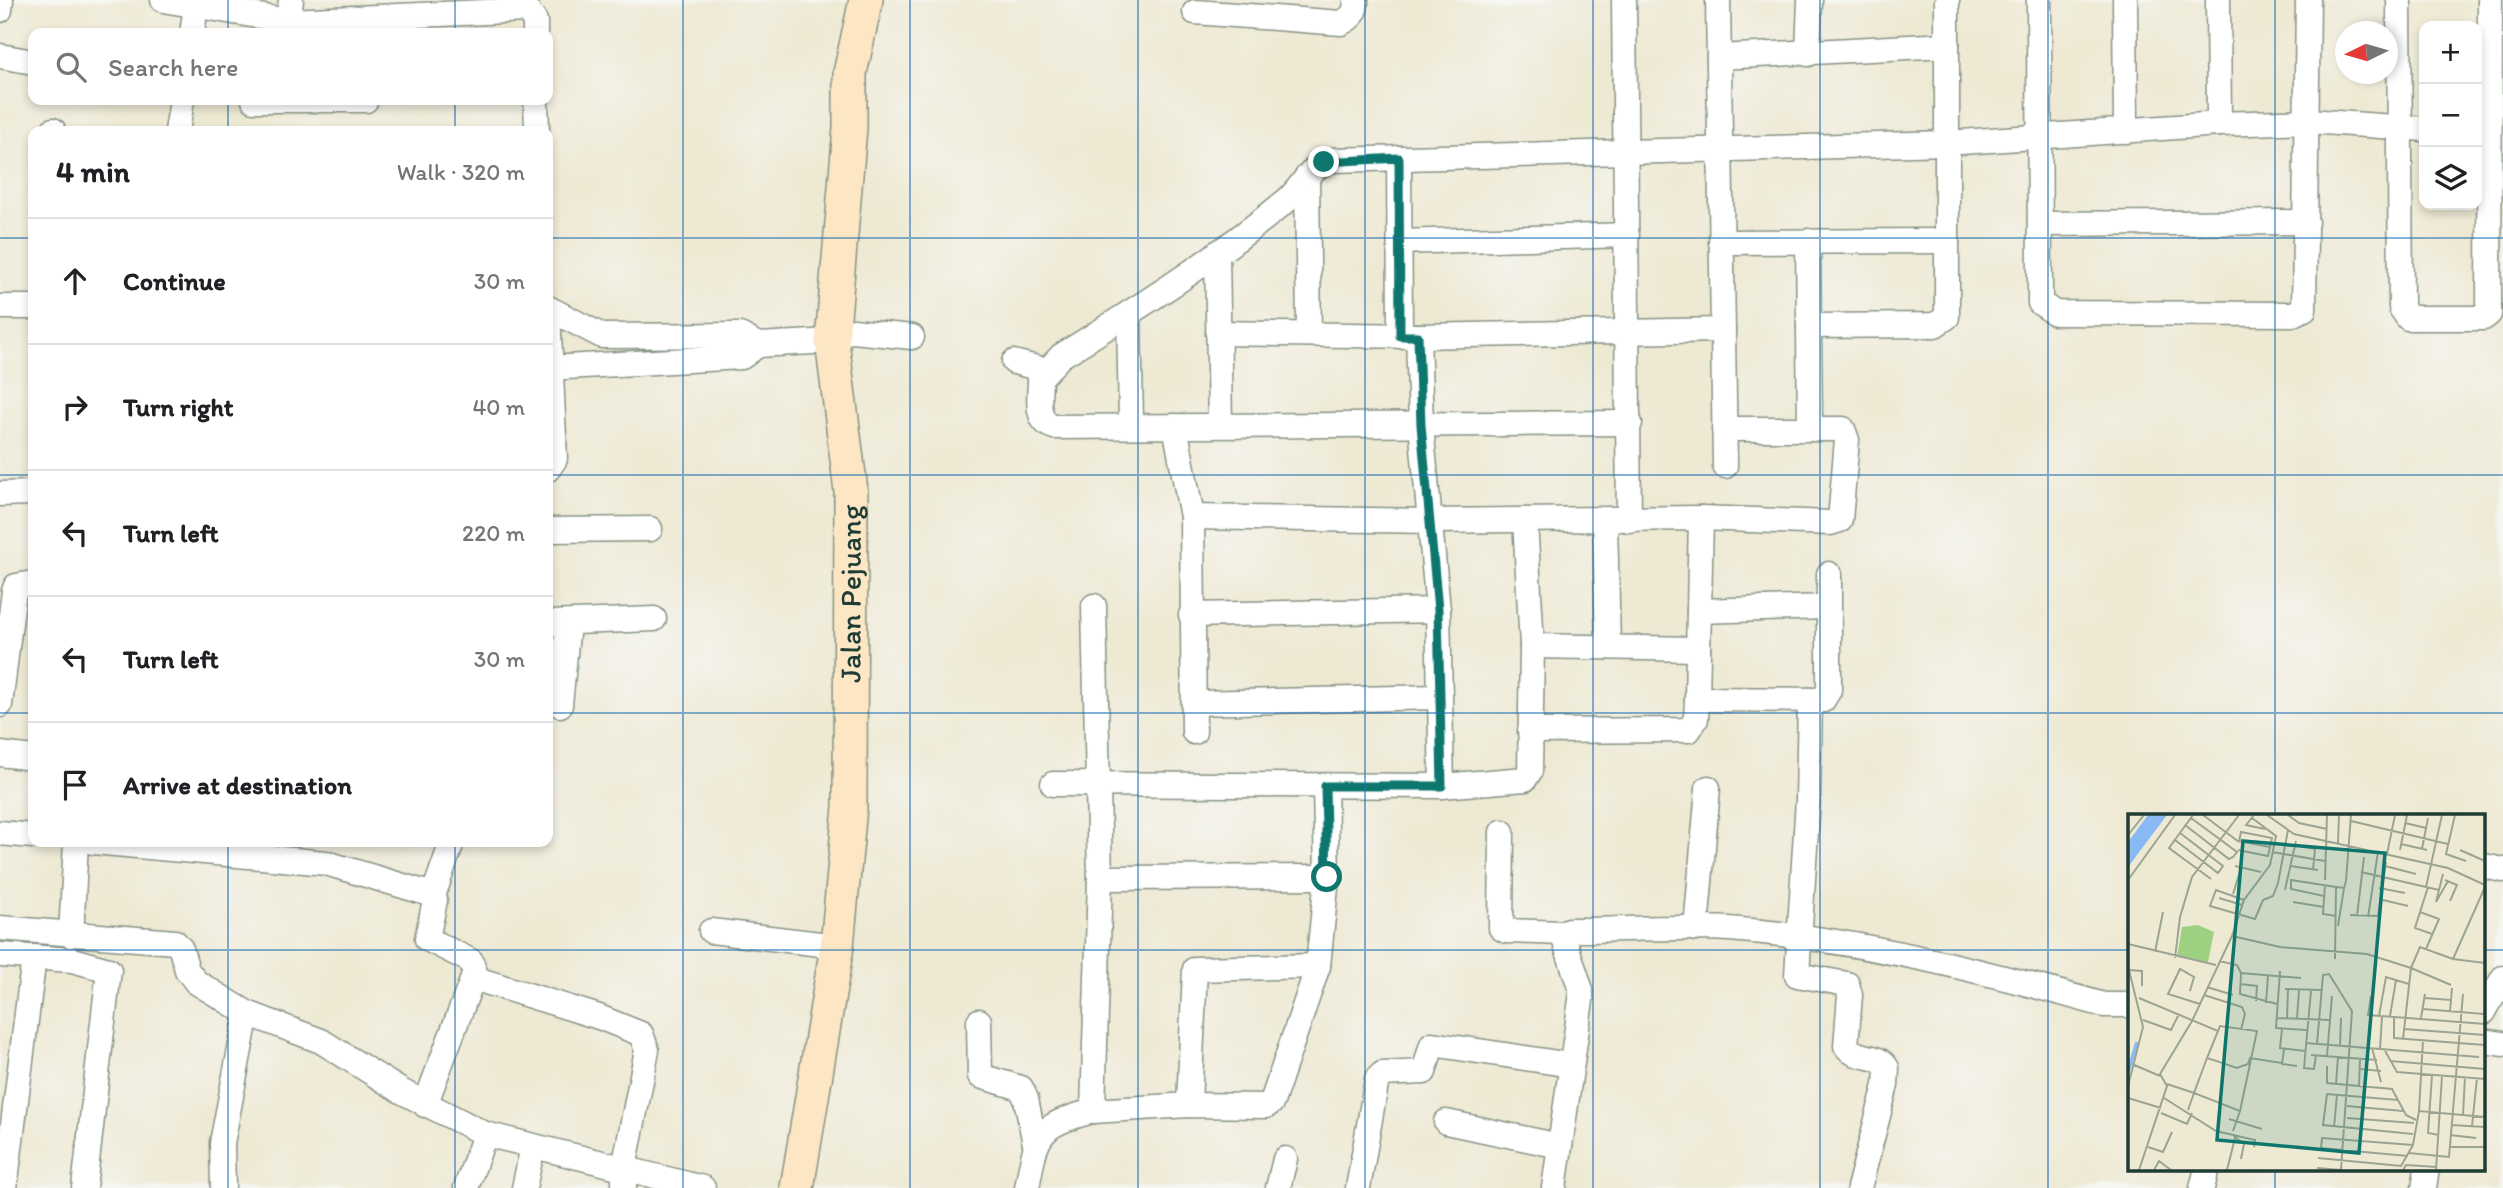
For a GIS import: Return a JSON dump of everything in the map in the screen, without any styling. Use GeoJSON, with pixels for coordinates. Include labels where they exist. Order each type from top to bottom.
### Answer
{"type":"FeatureCollection","features":[{"type":"Feature","properties":{"kind":"street"},"geometry":{"type":"LineString","coordinates":[[0,10],[1,0]]}},
{"type":"Feature","properties":{"kind":"street"},"geometry":{"type":"LineString","coordinates":[[163,0],[289,11],[380,8],[527,10],[535,21],[535,28]]}},
{"type":"Feature","properties":{"kind":"street","name":"Jalan Pejuang"},"geometry":{"type":"LineString","coordinates":[[797,1188],[837,946],[850,807],[851,491],[832,341],[850,128],[850,73],[866,0]]}},
{"type":"Feature","properties":{"kind":"street"},"geometry":{"type":"LineString","coordinates":[[1195,12],[1341,23],[1349,20],[1356,11],[1356,0]]}},
{"type":"Feature","properties":{"kind":"street"},"geometry":{"type":"LineString","coordinates":[[1608,647],[1617,520],[1630,423],[1623,152],[1624,0]]}},
{"type":"Feature","properties":{"kind":"street"},"geometry":{"type":"LineString","coordinates":[[1718,0],[1725,466]]}},
{"type":"Feature","properties":{"kind":"street"},"geometry":{"type":"LineString","coordinates":[[1808,54],[1810,0]]}},
{"type":"Feature","properties":{"kind":"street"},"geometry":{"type":"LineString","coordinates":[[1809,326],[1941,324],[1947,317],[1947,0]]}},
{"type":"Feature","properties":{"kind":"street"},"geometry":{"type":"LineString","coordinates":[[2039,0],[2040,303],[2046,310],[2055,313],[2293,314],[2304,309],[2308,0]]}},
{"type":"Feature","properties":{"kind":"street"},"geometry":{"type":"LineString","coordinates":[[2125,0],[2126,131]]}},
{"type":"Feature","properties":{"kind":"street"},"geometry":{"type":"LineString","coordinates":[[2218,0],[2219,124]]}},
{"type":"Feature","properties":{"kind":"street"},"geometry":{"type":"LineString","coordinates":[[2399,0],[2401,307],[2409,318],[2484,318],[2489,314],[2490,0]]}},
{"type":"Feature","properties":{"kind":"street"},"geometry":{"type":"LineString","coordinates":[[193,28],[197,3]]}},
{"type":"Feature","properties":{"kind":"street"},"geometry":{"type":"LineString","coordinates":[[1719,57],[1947,45]]}},
{"type":"Feature","properties":{"kind":"street"},"geometry":{"type":"LineString","coordinates":[[0,56],[28,61]]}},
{"type":"Feature","properties":{"kind":"street"},"geometry":{"type":"LineString","coordinates":[[178,126],[181,105]]}},
{"type":"Feature","properties":{"kind":"street"},"geometry":{"type":"LineString","coordinates":[[536,105],[537,126]]}},
{"type":"Feature","properties":{"kind":"street"},"geometry":{"type":"LineString","coordinates":[[1630,423],[1047,425],[1041,416],[1040,378],[1061,356],[1217,253],[1289,199],[1318,164],[1333,160],[1947,143],[2219,124],[2308,121],[2419,129]]}},
{"type":"Feature","properties":{"kind":"street"},"geometry":{"type":"LineString","coordinates":[[1399,158],[1400,242],[1432,521],[1438,610],[1442,786]]}},
{"type":"Feature","properties":{"kind":"street"},"geometry":{"type":"LineString","coordinates":[[1307,177],[1309,334]]}},
{"type":"Feature","properties":{"kind":"street"},"geometry":{"type":"LineString","coordinates":[[2040,225],[2306,222]]}},
{"type":"Feature","properties":{"kind":"street"},"geometry":{"type":"LineString","coordinates":[[1400,242],[1626,235]]}},
{"type":"Feature","properties":{"kind":"street"},"geometry":{"type":"LineString","coordinates":[[1808,241],[1810,427]]}},
{"type":"Feature","properties":{"kind":"street"},"geometry":{"type":"LineString","coordinates":[[1721,242],[1947,241]]}},
{"type":"Feature","properties":{"kind":"street"},"geometry":{"type":"LineString","coordinates":[[1217,253],[1220,425]]}},
{"type":"Feature","properties":{"kind":"street"},"geometry":{"type":"LineString","coordinates":[[0,307],[28,307]]}},
{"type":"Feature","properties":{"kind":"street"},"geometry":{"type":"LineString","coordinates":[[553,312],[601,336],[740,335],[758,345],[832,341],[841,333],[853,331],[912,337]]}},
{"type":"Feature","properties":{"kind":"street"},"geometry":{"type":"LineString","coordinates":[[1129,313],[1131,424]]}},
{"type":"Feature","properties":{"kind":"street"},"geometry":{"type":"LineString","coordinates":[[1217,333],[1409,336],[1723,330]]}},
{"type":"Feature","properties":{"kind":"street"},"geometry":{"type":"LineString","coordinates":[[601,336],[603,363]]}},
{"type":"Feature","properties":{"kind":"street"},"geometry":{"type":"LineString","coordinates":[[553,368],[742,357],[758,345]]}},
{"type":"Feature","properties":{"kind":"street"},"geometry":{"type":"LineString","coordinates":[[1014,362],[1045,370]]}},
{"type":"Feature","properties":{"kind":"street"},"geometry":{"type":"LineString","coordinates":[[553,423],[553,462]]}},
{"type":"Feature","properties":{"kind":"street"},"geometry":{"type":"LineString","coordinates":[[1175,426],[1192,517],[1194,732]]}},
{"type":"Feature","properties":{"kind":"street"},"geometry":{"type":"LineString","coordinates":[[1192,517],[1432,521],[1701,518],[1830,523],[1840,520],[1846,435],[1843,429],[1724,429]]}},
{"type":"Feature","properties":{"kind":"street"},"geometry":{"type":"LineString","coordinates":[[0,494],[28,493]]}},
{"type":"Feature","properties":{"kind":"street"},"geometry":{"type":"LineString","coordinates":[[1530,731],[1689,730],[1696,719],[1698,699],[1701,518]]}},
{"type":"Feature","properties":{"kind":"street"},"geometry":{"type":"LineString","coordinates":[[1053,784],[1442,786],[1525,779],[1530,771],[1532,646],[1525,520]]}},
{"type":"Feature","properties":{"kind":"street"},"geometry":{"type":"LineString","coordinates":[[553,530],[650,529]]}},
{"type":"Feature","properties":{"kind":"street"},"geometry":{"type":"LineString","coordinates":[[1698,699],[1823,700],[1829,690],[1829,573]]}},
{"type":"Feature","properties":{"kind":"street"},"geometry":{"type":"LineString","coordinates":[[0,705],[25,585]]}},
{"type":"Feature","properties":{"kind":"street"},"geometry":{"type":"LineString","coordinates":[[1093,1111],[1100,878],[1094,606]]}},
{"type":"Feature","properties":{"kind":"street"},"geometry":{"type":"LineString","coordinates":[[1699,611],[1827,607]]}},
{"type":"Feature","properties":{"kind":"street"},"geometry":{"type":"LineString","coordinates":[[1191,615],[1438,610]]}},
{"type":"Feature","properties":{"kind":"street"},"geometry":{"type":"LineString","coordinates":[[560,705],[558,623],[654,619]]}},
{"type":"Feature","properties":{"kind":"street"},"geometry":{"type":"LineString","coordinates":[[1532,646],[1698,649]]}},
{"type":"Feature","properties":{"kind":"street"},"geometry":{"type":"LineString","coordinates":[[1194,703],[1438,697]]}},
{"type":"Feature","properties":{"kind":"street"},"geometry":{"type":"LineString","coordinates":[[1810,700],[1808,799],[1797,975],[1847,985],[1850,995],[1846,1046],[1855,1054],[1880,1060],[1887,1068],[1886,1085],[1859,1188]]}},
{"type":"Feature","properties":{"kind":"street"},"geometry":{"type":"LineString","coordinates":[[0,754],[28,757]]}},
{"type":"Feature","properties":{"kind":"street"},"geometry":{"type":"LineString","coordinates":[[1035,1144],[1056,1122],[1093,1111],[1189,1105],[1266,1106],[1272,1102],[1318,966],[1327,877],[1325,786]]}},
{"type":"Feature","properties":{"kind":"street"},"geometry":{"type":"LineString","coordinates":[[1696,929],[1708,788]]}},
{"type":"Feature","properties":{"kind":"street"},"geometry":{"type":"LineString","coordinates":[[1503,832],[1501,929],[1562,933],[1569,930],[1696,929],[1798,937],[1951,965],[2105,1005],[2128,1005]]}},
{"type":"Feature","properties":{"kind":"street"},"geometry":{"type":"LineString","coordinates":[[0,833],[28,836]]}},
{"type":"Feature","properties":{"kind":"street"},"geometry":{"type":"LineString","coordinates":[[71,935],[76,847]]}},
{"type":"Feature","properties":{"kind":"street"},"geometry":{"type":"LineString","coordinates":[[148,847],[326,863],[433,896]]}},
{"type":"Feature","properties":{"kind":"street"},"geometry":{"type":"LineString","coordinates":[[425,1105],[475,972],[471,961],[427,939],[433,896],[450,847]]}},
{"type":"Feature","properties":{"kind":"street"},"geometry":{"type":"LineString","coordinates":[[1100,878],[1327,877]]}},
{"type":"Feature","properties":{"kind":"street"},"geometry":{"type":"LineString","coordinates":[[0,928],[175,942],[181,949],[193,979],[247,1013],[321,1041],[425,1105],[485,1134],[533,1146],[624,1178],[703,1188]]}},
{"type":"Feature","properties":{"kind":"street"},"geometry":{"type":"LineString","coordinates":[[711,930],[837,946]]}},
{"type":"Feature","properties":{"kind":"street"},"geometry":{"type":"LineString","coordinates":[[1554,1188],[1582,995],[1562,933]]}},
{"type":"Feature","properties":{"kind":"street"},"geometry":{"type":"LineString","coordinates":[[0,955],[72,960],[109,970],[84,1188]]}},
{"type":"Feature","properties":{"kind":"street"},"geometry":{"type":"LineString","coordinates":[[5,1188],[34,957]]}},
{"type":"Feature","properties":{"kind":"street"},"geometry":{"type":"LineString","coordinates":[[1189,1105],[1195,970],[1318,966]]}},
{"type":"Feature","properties":{"kind":"street"},"geometry":{"type":"LineString","coordinates":[[473,978],[599,1017],[641,1034],[648,1050],[624,1178]]}},
{"type":"Feature","properties":{"kind":"street"},"geometry":{"type":"LineString","coordinates":[[2486,1008],[2503,978]]}},
{"type":"Feature","properties":{"kind":"street"},"geometry":{"type":"LineString","coordinates":[[229,1187],[222,1143],[247,1013]]}},
{"type":"Feature","properties":{"kind":"street"},"geometry":{"type":"LineString","coordinates":[[979,1021],[980,1076],[1021,1088],[1024,1092],[1035,1144],[1027,1188]]}},
{"type":"Feature","properties":{"kind":"street"},"geometry":{"type":"LineString","coordinates":[[1358,1188],[1377,1079],[1382,1074],[1424,1072],[1432,1045],[1571,1065]]}},
{"type":"Feature","properties":{"kind":"street"},"geometry":{"type":"LineString","coordinates":[[1446,1122],[1560,1146]]}},
{"type":"Feature","properties":{"kind":"street"},"geometry":{"type":"LineString","coordinates":[[466,1188],[485,1134]]}},
{"type":"Feature","properties":{"kind":"street"},"geometry":{"type":"LineString","coordinates":[[524,1188],[533,1146]]}},
{"type":"Feature","properties":{"kind":"street"},"geometry":{"type":"LineString","coordinates":[[1278,1188],[1285,1159]]}},
{"type":"Feature","properties":{"kind":"street"},"geometry":{"type":"LineString","coordinates":[[2202,1188],[2207,1170]]}},
{"type":"Feature","properties":{"kind":"street"},"geometry":{"type":"LineString","coordinates":[[2424,1188],[2427,1170]]}},
{"type":"Feature","properties":{"kind":"route"},"geometry":{"type":"LineString","coordinates":[[1324,162],[1399,158],[1400,336],[1418,336],[1421,425],[1432,521],[1438,610],[1439,750],[1442,786],[1325,786],[1327,877]]}}]}
